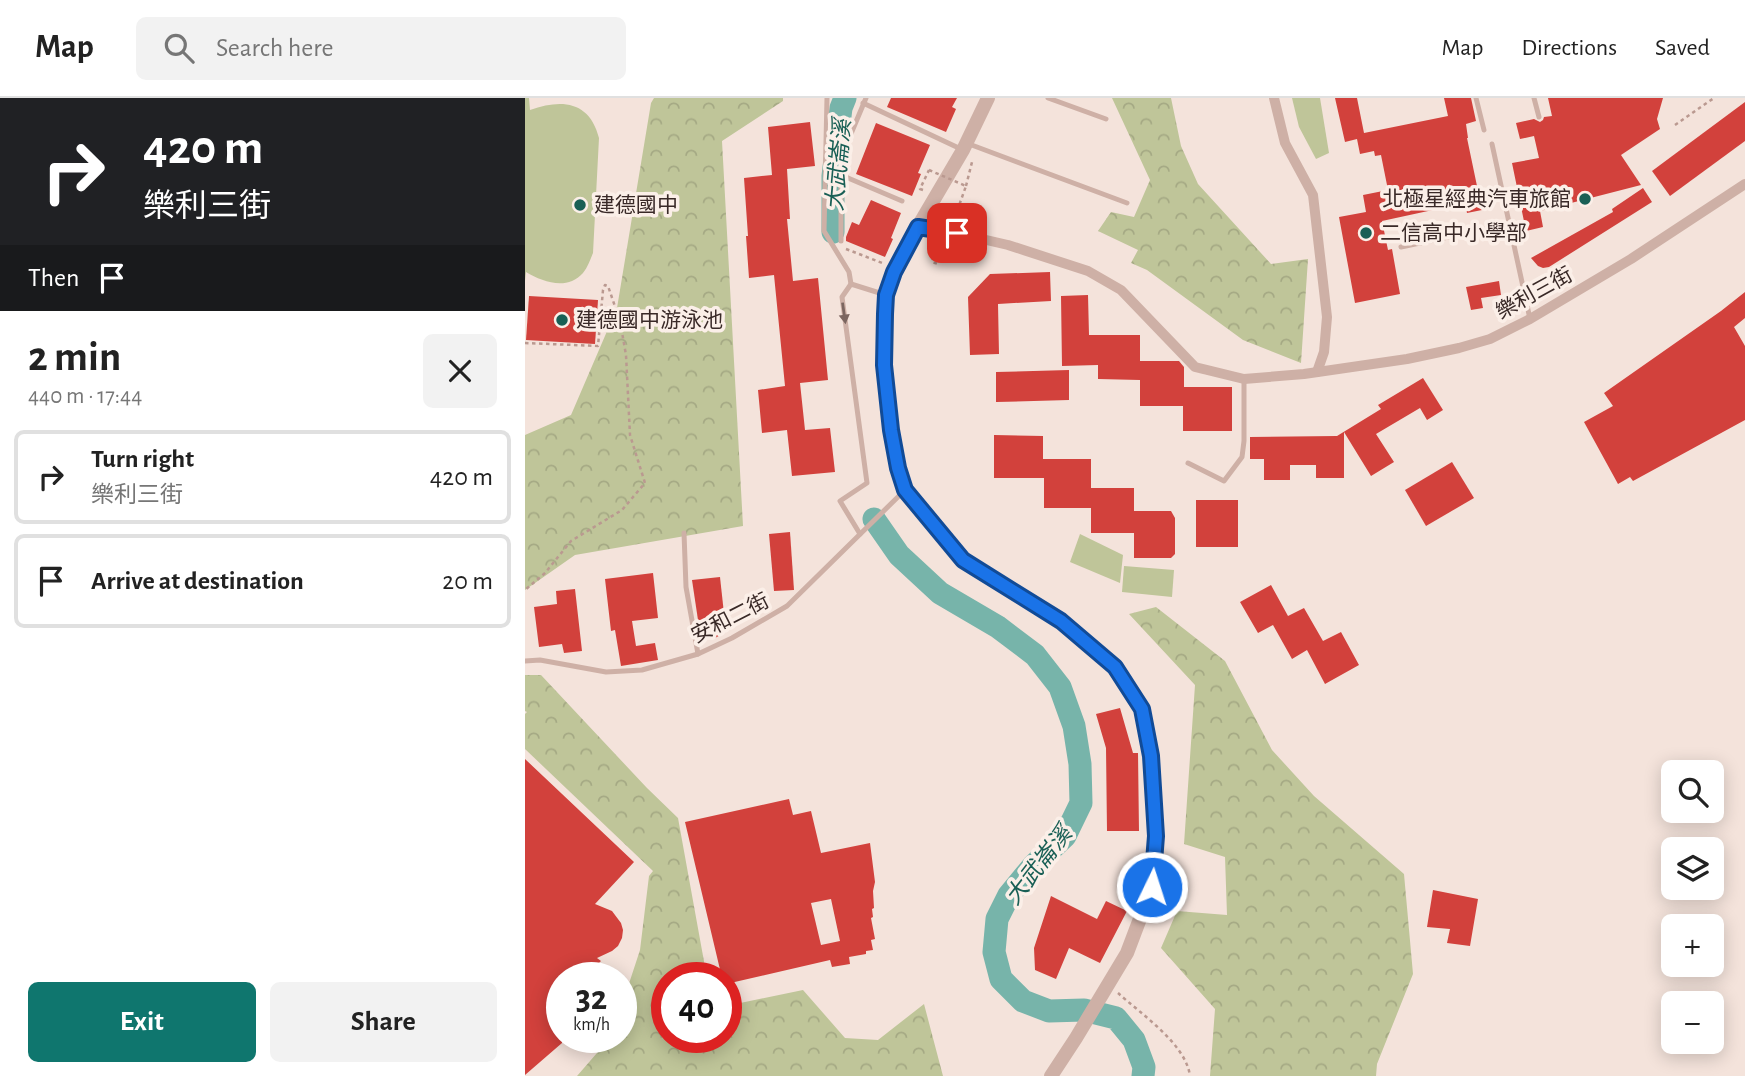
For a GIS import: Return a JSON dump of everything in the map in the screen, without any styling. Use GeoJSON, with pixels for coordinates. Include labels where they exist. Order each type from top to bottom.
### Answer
{"type":"FeatureCollection","features":[{"type":"Feature","properties":{"kind":"street"},"geometry":{"type":"LineString","coordinates":[[988,98],[967,151],[918,227],[894,272],[886,295],[884,365],[900,495],[963,560],[1061,621],[1115,667],[1142,709],[1151,756],[1156,836],[1152,887],[1127,953],[1051,1076]]}},
{"type":"Feature","properties":{"kind":"street"},"geometry":{"type":"LineString","coordinates":[[1274,98],[1285,143],[1313,195],[1327,317],[1324,352],[1317,372]]}},
{"type":"Feature","properties":{"kind":"street","name":"樂利三街"},"geometry":{"type":"LineString","coordinates":[[918,227],[1009,245],[1088,271],[1122,290],[1195,367],[1244,379],[1407,359],[1490,339],[1530,319],[1631,259],[1745,184]]}},
{"type":"Feature","properties":{"kind":"lane"},"geometry":{"type":"LineString","coordinates":[[827,98],[824,232],[849,272],[851,284],[842,297],[867,483],[840,501],[860,534]]}},
{"type":"Feature","properties":{"kind":"lane"},"geometry":{"type":"LineString","coordinates":[[1048,98],[1106,118]]}},
{"type":"Feature","properties":{"kind":"lane"},"geometry":{"type":"LineString","coordinates":[[1476,98],[1484,130]]}},
{"type":"Feature","properties":{"kind":"lane"},"geometry":{"type":"LineString","coordinates":[[1534,98],[1539,117]]}},
{"type":"Feature","properties":{"kind":"lane"},"geometry":{"type":"LineString","coordinates":[[841,240],[841,175],[845,148],[864,101],[967,151],[1127,203]]}},
{"type":"Feature","properties":{"kind":"lane"},"geometry":{"type":"LineString","coordinates":[[1492,144],[1530,319]]}},
{"type":"Feature","properties":{"kind":"lane"},"geometry":{"type":"LineString","coordinates":[[841,175],[902,201]]}},
{"type":"Feature","properties":{"kind":"lane"},"geometry":{"type":"LineString","coordinates":[[1401,247],[1510,224]]}},
{"type":"Feature","properties":{"kind":"lane"},"geometry":{"type":"LineString","coordinates":[[851,284],[886,295]]}},
{"type":"Feature","properties":{"kind":"lane"},"geometry":{"type":"LineString","coordinates":[[1188,463],[1224,481],[1242,457],[1244,379]]}},
{"type":"Feature","properties":{"kind":"lane","name":"安和二街"},"geometry":{"type":"LineString","coordinates":[[525,662],[540,660],[606,672],[630,671],[698,654],[787,606],[900,495]]}},
{"type":"Feature","properties":{"kind":"lane"},"geometry":{"type":"LineString","coordinates":[[684,533],[686,587],[698,654]]}},
{"type":"Feature","properties":{"kind":"path"},"geometry":{"type":"LineString","coordinates":[[1675,125],[1714,98]]}},
{"type":"Feature","properties":{"kind":"path"},"geometry":{"type":"LineString","coordinates":[[939,256],[935,254],[932,262],[938,264],[966,187],[967,151]]}},
{"type":"Feature","properties":{"kind":"path"},"geometry":{"type":"LineString","coordinates":[[923,190],[920,189],[929,170],[966,187]]}},
{"type":"Feature","properties":{"kind":"path"},"geometry":{"type":"LineString","coordinates":[[841,240],[844,248],[885,264]]}},
{"type":"Feature","properties":{"kind":"path"},"geometry":{"type":"LineString","coordinates":[[525,343],[598,346],[603,290],[605,285],[608,286],[620,321],[626,355],[630,435],[645,482],[622,510],[571,541],[545,573],[525,590]]}},
{"type":"Feature","properties":{"kind":"path"},"geometry":{"type":"LineString","coordinates":[[1106,987],[1172,1042],[1188,1067],[1190,1076]]}},
{"type":"Feature","properties":{"kind":"green space"},"geometry":{"type":"Polygon","coordinates":[[[525,98],[529,98],[530,110],[564,104],[582,110],[595,126],[599,138],[593,253],[583,273],[570,282],[555,283],[526,272],[525,281],[525,98]]]}},
{"type":"Feature","properties":{"kind":"green space"},"geometry":{"type":"Polygon","coordinates":[[[654,98],[783,98],[783,101],[722,141],[743,526],[575,555],[525,590],[525,435],[571,415],[617,308],[654,98]]]}},
{"type":"Feature","properties":{"kind":"green space"},"geometry":{"type":"Polygon","coordinates":[[[1112,98],[1171,98],[1181,146],[1198,184],[1271,264],[1308,259],[1301,363],[1243,340],[1147,270],[1131,263],[1138,250],[1098,231],[1111,212],[1134,217],[1150,180],[1112,98]]]}},
{"type":"Feature","properties":{"kind":"green space"},"geometry":{"type":"Polygon","coordinates":[[[1292,98],[1320,98],[1329,153],[1316,159],[1299,127],[1292,98]]]}},
{"type":"Feature","properties":{"kind":"green space"},"geometry":{"type":"Polygon","coordinates":[[[1080,534],[1123,555],[1120,583],[1070,562],[1080,534]]]}},
{"type":"Feature","properties":{"kind":"green space"},"geometry":{"type":"Polygon","coordinates":[[[1124,566],[1174,570],[1172,597],[1122,592],[1124,566]]]}},
{"type":"Feature","properties":{"kind":"green space"},"geometry":{"type":"Polygon","coordinates":[[[1156,607],[1225,661],[1272,750],[1314,796],[1404,874],[1413,974],[1377,1064],[1376,1076],[1210,1076],[1215,1009],[1161,948],[1177,911],[1227,915],[1225,857],[1184,844],[1195,685],[1129,614],[1156,607]]]}},
{"type":"Feature","properties":{"kind":"green space"},"geometry":{"type":"Polygon","coordinates":[[[525,675],[541,675],[678,818],[704,962],[651,962],[651,1053],[742,1053],[742,1003],[803,990],[845,1038],[878,1040],[924,1004],[943,1076],[577,1076],[597,1053],[637,1053],[636,962],[640,950],[649,876],[653,871],[525,749],[525,675]]]}},
{"type":"Feature","properties":{"kind":"building"},"geometry":{"type":"Polygon","coordinates":[[[891,98],[957,98],[952,107],[956,109],[946,132],[887,107],[891,98]]]}},
{"type":"Feature","properties":{"kind":"building"},"geometry":{"type":"Polygon","coordinates":[[[1335,98],[1357,98],[1364,133],[1448,116],[1444,98],[1471,98],[1476,121],[1466,124],[1467,138],[1482,210],[1467,213],[1465,203],[1382,221],[1388,250],[1392,249],[1400,294],[1355,303],[1339,217],[1366,212],[1363,195],[1388,190],[1381,155],[1375,156],[1374,151],[1360,154],[1357,139],[1345,142],[1335,98]]]}},
{"type":"Feature","properties":{"kind":"building"},"geometry":{"type":"Polygon","coordinates":[[[1548,98],[1663,98],[1657,119],[1660,129],[1621,155],[1641,185],[1540,211],[1543,227],[1526,231],[1512,163],[1539,158],[1534,136],[1520,139],[1516,123],[1534,119],[1540,122],[1544,117],[1552,116],[1548,98]]]}},
{"type":"Feature","properties":{"kind":"building"},"geometry":{"type":"Polygon","coordinates":[[[1745,102],[1745,141],[1670,196],[1652,171],[1745,102]]]}},
{"type":"Feature","properties":{"kind":"building"},"geometry":{"type":"Polygon","coordinates":[[[810,122],[815,166],[787,169],[790,219],[787,219],[793,281],[818,278],[828,380],[800,383],[805,430],[830,428],[835,472],[792,476],[787,430],[762,433],[758,390],[785,386],[774,275],[749,278],[744,178],[772,175],[768,127],[810,122]]]}},
{"type":"Feature","properties":{"kind":"building"},"geometry":{"type":"Polygon","coordinates":[[[876,123],[930,145],[912,196],[856,174],[876,123]]]}},
{"type":"Feature","properties":{"kind":"building"},"geometry":{"type":"Polygon","coordinates":[[[1643,188],[1652,202],[1549,267],[1538,266],[1531,258],[1613,212],[1612,209],[1643,188]]]}},
{"type":"Feature","properties":{"kind":"building"},"geometry":{"type":"Polygon","coordinates":[[[871,200],[901,213],[885,257],[846,241],[852,222],[859,225],[871,200]]]}},
{"type":"Feature","properties":{"kind":"building"},"geometry":{"type":"Polygon","coordinates":[[[1050,272],[1051,301],[998,304],[999,354],[970,355],[968,297],[990,274],[1050,272]]]}},
{"type":"Feature","properties":{"kind":"building"},"geometry":{"type":"Polygon","coordinates":[[[1499,281],[1501,295],[1481,298],[1483,308],[1471,310],[1466,287],[1499,281]]]}},
{"type":"Feature","properties":{"kind":"building"},"geometry":{"type":"Polygon","coordinates":[[[1745,292],[1745,318],[1734,327],[1745,346],[1745,420],[1633,481],[1630,477],[1618,484],[1584,422],[1613,406],[1604,393],[1745,292]]]}},
{"type":"Feature","properties":{"kind":"building"},"geometry":{"type":"Polygon","coordinates":[[[1088,295],[1089,335],[1140,335],[1140,361],[1179,361],[1184,367],[1184,387],[1232,387],[1232,431],[1183,431],[1183,406],[1140,406],[1140,380],[1098,379],[1098,365],[1062,366],[1061,296],[1088,295]]]}},
{"type":"Feature","properties":{"kind":"building","name":"建德國中游泳池"},"geometry":{"type":"Polygon","coordinates":[[[529,296],[598,300],[595,344],[526,340],[529,296]]]}},
{"type":"Feature","properties":{"kind":"building"},"geometry":{"type":"Polygon","coordinates":[[[1069,370],[1069,400],[996,402],[996,372],[1069,370]]]}},
{"type":"Feature","properties":{"kind":"building"},"geometry":{"type":"Polygon","coordinates":[[[1423,378],[1443,410],[1427,420],[1420,408],[1376,434],[1394,462],[1371,476],[1344,432],[1344,478],[1316,478],[1316,465],[1290,465],[1290,480],[1264,480],[1264,459],[1250,459],[1250,437],[1337,436],[1381,409],[1378,405],[1423,378]]]}},
{"type":"Feature","properties":{"kind":"building"},"geometry":{"type":"Polygon","coordinates":[[[994,435],[1043,436],[1043,459],[1091,459],[1091,488],[1134,488],[1134,511],[1171,511],[1175,518],[1175,554],[1171,558],[1134,558],[1134,533],[1091,533],[1091,508],[1044,508],[1044,478],[994,478],[994,435]]]}},
{"type":"Feature","properties":{"kind":"building"},"geometry":{"type":"Polygon","coordinates":[[[1452,462],[1474,498],[1426,526],[1405,490],[1452,462]]]}},
{"type":"Feature","properties":{"kind":"building"},"geometry":{"type":"Polygon","coordinates":[[[1196,500],[1238,500],[1238,547],[1196,547],[1196,500]]]}},
{"type":"Feature","properties":{"kind":"building"},"geometry":{"type":"Polygon","coordinates":[[[790,532],[794,590],[774,591],[769,534],[790,532]]]}},
{"type":"Feature","properties":{"kind":"building"},"geometry":{"type":"Polygon","coordinates":[[[653,573],[658,618],[632,621],[636,646],[655,643],[658,660],[621,666],[615,630],[611,631],[605,579],[653,573]]]}},
{"type":"Feature","properties":{"kind":"building"},"geometry":{"type":"Polygon","coordinates":[[[720,577],[726,632],[715,638],[701,640],[692,580],[720,577]]]}},
{"type":"Feature","properties":{"kind":"building"},"geometry":{"type":"Polygon","coordinates":[[[1271,585],[1288,616],[1304,608],[1323,641],[1341,632],[1359,665],[1325,684],[1307,650],[1292,659],[1273,625],[1258,633],[1240,602],[1271,585]]]}},
{"type":"Feature","properties":{"kind":"building"},"geometry":{"type":"Polygon","coordinates":[[[575,589],[582,651],[564,653],[562,644],[539,647],[534,607],[557,604],[556,591],[575,589]]]}},
{"type":"Feature","properties":{"kind":"building"},"geometry":{"type":"Polygon","coordinates":[[[1120,708],[1133,753],[1138,753],[1139,831],[1107,831],[1106,748],[1096,714],[1120,708]]]}},
{"type":"Feature","properties":{"kind":"building"},"geometry":{"type":"Polygon","coordinates":[[[525,759],[634,862],[595,904],[612,911],[621,923],[622,938],[618,946],[597,958],[600,962],[546,962],[546,1053],[550,1053],[525,1075],[525,759]]]}},
{"type":"Feature","properties":{"kind":"building"},"geometry":{"type":"Polygon","coordinates":[[[789,799],[793,815],[811,811],[821,853],[870,843],[875,882],[871,918],[875,939],[871,940],[873,950],[849,957],[850,964],[832,967],[830,960],[742,980],[742,962],[718,962],[685,822],[789,799]],[[831,899],[811,903],[821,945],[840,941],[831,899]]]}},
{"type":"Feature","properties":{"kind":"building"},"geometry":{"type":"Polygon","coordinates":[[[1433,890],[1478,899],[1470,946],[1447,943],[1450,929],[1427,927],[1433,890]]]}},
{"type":"Feature","properties":{"kind":"building"},"geometry":{"type":"Polygon","coordinates":[[[1051,896],[1097,919],[1106,901],[1127,911],[1100,963],[1069,948],[1056,979],[1035,970],[1034,948],[1051,896]]]}},
{"type":"Feature","properties":{"kind":"waterway","name":"大武崙溪"},"geometry":{"type":"LineString","coordinates":[[833,232],[833,176],[841,108],[845,98]]}},
{"type":"Feature","properties":{"kind":"waterway","name":"大武崙溪"},"geometry":{"type":"LineString","coordinates":[[874,519],[899,555],[940,593],[998,627],[1035,655],[1060,687],[1074,726],[1080,764],[1081,803],[1065,836],[1033,866],[1009,895],[997,919],[994,952],[1001,979],[1023,1001],[1049,1011],[1084,1010],[1116,1018],[1134,1040],[1144,1067],[1143,1076]]}},
{"type":"Feature","properties":{"kind":"place","name":"北極星經典汽車旅館"},"geometry":{"type":"Point","coordinates":[1585,199]}},
{"type":"Feature","properties":{"kind":"place","name":"建德國中"},"geometry":{"type":"Point","coordinates":[580,205]}},
{"type":"Feature","properties":{"kind":"place","name":"二信高中小學部"},"geometry":{"type":"Point","coordinates":[1366,233]}},
{"type":"Feature","properties":{"kind":"place","name":"建德國中游泳池"},"geometry":{"type":"Point","coordinates":[562,320]}},
{"type":"Feature","properties":{"kind":"route"},"geometry":{"type":"LineString","coordinates":[[957,233],[918,227],[903,252],[886,295],[884,365],[898,468],[905,490],[963,560],[1061,621],[1115,667],[1142,709],[1151,756],[1156,836],[1152,887]]}}]}
